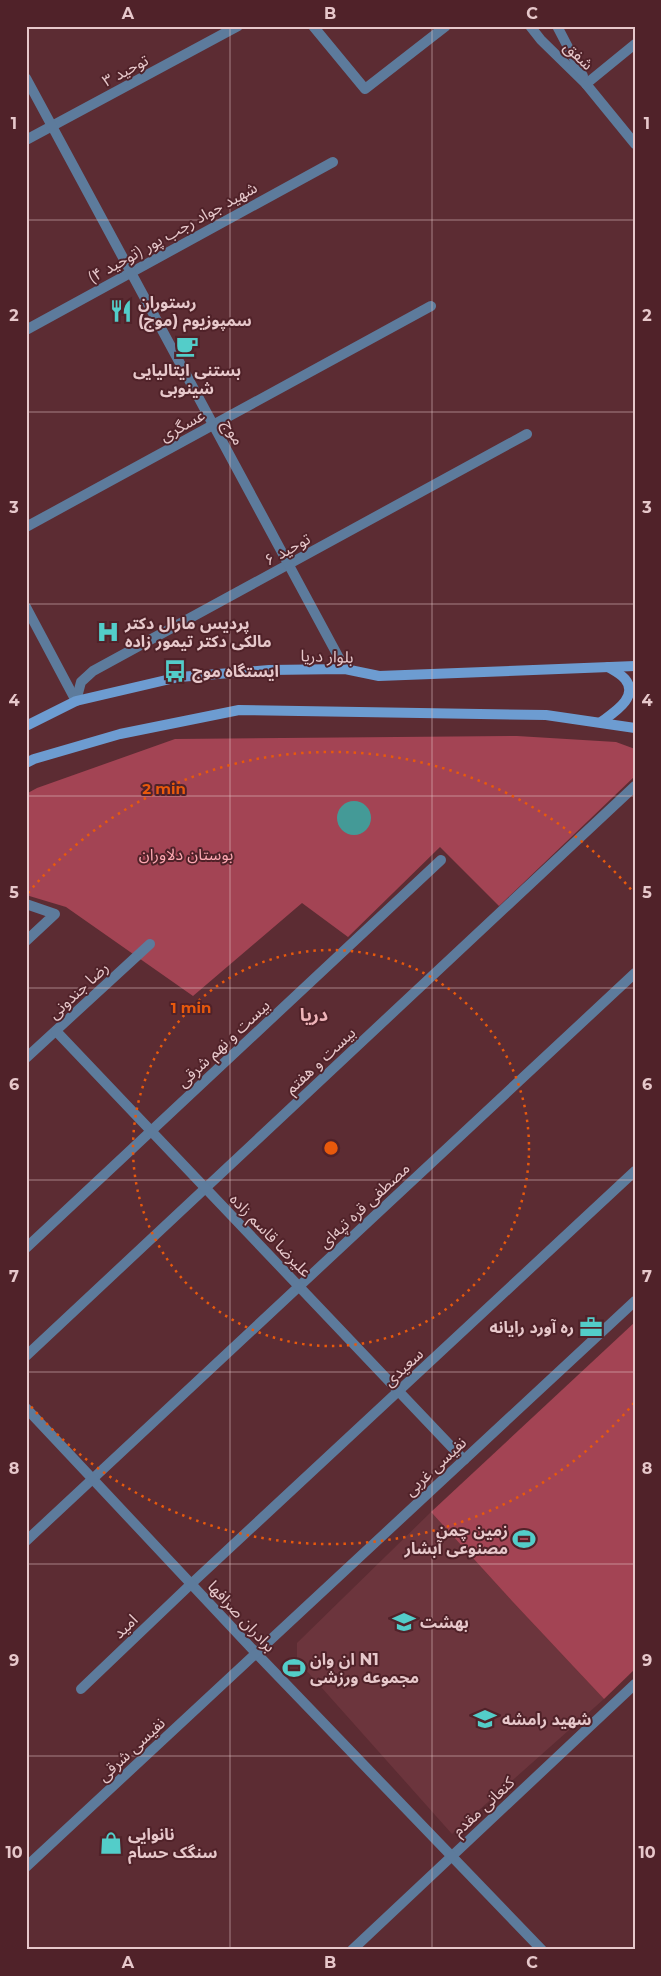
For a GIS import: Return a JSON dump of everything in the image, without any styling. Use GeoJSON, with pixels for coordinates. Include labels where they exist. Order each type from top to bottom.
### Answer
{"type":"FeatureCollection","features":[{"type":"Feature","properties":{"kind":"main road","name":"بلوار دریا"},"geometry":{"type":"LineString","coordinates":[[26,726],[76,701],[179,677],[269,670],[344,669],[379,676],[635,666]]}},
{"type":"Feature","properties":{"kind":"main road"},"geometry":{"type":"LineString","coordinates":[[601,722],[621,708],[626,702],[628,693],[625,678],[608,667]]}},
{"type":"Feature","properties":{"kind":"main road"},"geometry":{"type":"LineString","coordinates":[[26,763],[120,734],[239,710],[546,715],[635,728]]}},
{"type":"Feature","properties":{"kind":"street","name":"توحید ۳"},"geometry":{"type":"LineString","coordinates":[[26,140],[238,26]]}},
{"type":"Feature","properties":{"kind":"street"},"geometry":{"type":"LineString","coordinates":[[313,26],[365,89],[446,26]]}},
{"type":"Feature","properties":{"kind":"street","name":"شفق"},"geometry":{"type":"LineString","coordinates":[[530,26],[586,84],[635,144]]}},
{"type":"Feature","properties":{"kind":"street","name":"شفق"},"geometry":{"type":"LineString","coordinates":[[557,26],[586,84]]}},
{"type":"Feature","properties":{"kind":"street"},"geometry":{"type":"LineString","coordinates":[[586,84],[635,44]]}},
{"type":"Feature","properties":{"kind":"street","name":"موج"},"geometry":{"type":"LineString","coordinates":[[26,78],[344,669]]}},
{"type":"Feature","properties":{"kind":"street","name":"شهید جواد رجب پور (توحید ۴)"},"geometry":{"type":"LineString","coordinates":[[26,330],[333,162]]}},
{"type":"Feature","properties":{"kind":"street","name":"عسگری"},"geometry":{"type":"LineString","coordinates":[[26,527],[431,306]]}},
{"type":"Feature","properties":{"kind":"street","name":"توحید ۶"},"geometry":{"type":"LineString","coordinates":[[76,701],[81,682],[93,671],[527,434]]}},
{"type":"Feature","properties":{"kind":"street"},"geometry":{"type":"LineString","coordinates":[[26,607],[76,701]]}},
{"type":"Feature","properties":{"kind":"street","name":"بیست و هفتم"},"geometry":{"type":"LineString","coordinates":[[26,1356],[635,786]]}},
{"type":"Feature","properties":{"kind":"street","name":"بیست و نهم شرقی"},"geometry":{"type":"LineString","coordinates":[[26,1248],[441,860]]}},
{"type":"Feature","properties":{"kind":"street"},"geometry":{"type":"LineString","coordinates":[[26,904],[55,914],[26,941]]}},
{"type":"Feature","properties":{"kind":"street","name":"رضا جندونی"},"geometry":{"type":"LineString","coordinates":[[26,1058],[150,944]]}},
{"type":"Feature","properties":{"kind":"street","name":"مصطفی قره تپه‌ای"},"geometry":{"type":"LineString","coordinates":[[26,1541],[633,977]]}},
{"type":"Feature","properties":{"kind":"street","name":"علیرضا قاسم زاده"},"geometry":{"type":"LineString","coordinates":[[56,1031],[464,1460]]}},
{"type":"Feature","properties":{"kind":"street","name":"سعیدی"},"geometry":{"type":"LineString","coordinates":[[191,1584],[635,1171]]}},
{"type":"Feature","properties":{"kind":"street","name":"نفیسی غربی"},"geometry":{"type":"LineString","coordinates":[[256,1653],[635,1301]]}},
{"type":"Feature","properties":{"kind":"street","name":"برادران صرافها"},"geometry":{"type":"LineString","coordinates":[[26,1408],[256,1653],[542,1950]]}},
{"type":"Feature","properties":{"kind":"street","name":"امید"},"geometry":{"type":"LineString","coordinates":[[81,1689],[191,1584]]}},
{"type":"Feature","properties":{"kind":"street","name":"نفیسی شرقی"},"geometry":{"type":"LineString","coordinates":[[26,1867],[256,1653]]}},
{"type":"Feature","properties":{"kind":"street","name":"کنعانی مقدم"},"geometry":{"type":"LineString","coordinates":[[352,1950],[635,1684]]}},
{"type":"Feature","properties":{"kind":"shaded area"},"geometry":{"type":"Polygon","coordinates":[[[431,1512],[604,1699],[452,1834],[297,1660],[297,1643],[431,1512]]]}},
{"type":"Feature","properties":{"kind":"green space","name":"بوستان دلاوران"},"geometry":{"type":"Polygon","coordinates":[[[517,736],[616,742],[635,749],[635,776],[499,906],[440,847],[348,937],[302,903],[193,996],[66,907],[26,895],[26,794],[37,788],[175,739],[517,736]]]}},
{"type":"Feature","properties":{"kind":"green space"},"geometry":{"type":"Polygon","coordinates":[[[635,1322],[635,1669],[604,1699],[431,1512],[635,1322]]]}},
{"type":"Feature","properties":{"kind":"water"},"geometry":{"type":"Polygon","coordinates":[[[354,801],[366,806],[371,818],[366,830],[354,835],[342,830],[337,818],[342,806],[354,801]]]}},
{"type":"Feature","properties":{"kind":"place","name":"رستوران سمپوزیوم (موج)"},"geometry":{"type":"Point","coordinates":[121,311]}},
{"type":"Feature","properties":{"kind":"place","name":"بستنی ایتالیایی شینوبی"},"geometry":{"type":"Point","coordinates":[187,346]}},
{"type":"Feature","properties":{"kind":"place","name":"پردیس مارال دکتر مالکی دکتر تیمور زاده"},"geometry":{"type":"Point","coordinates":[108,632]}},
{"type":"Feature","properties":{"kind":"place","name":"ایستگاه موج"},"geometry":{"type":"Point","coordinates":[175,671]}},
{"type":"Feature","properties":{"kind":"place","name":"ره آورد رایانه"},"geometry":{"type":"Point","coordinates":[591,1327]}},
{"type":"Feature","properties":{"kind":"place","name":"زمین چمن مصنوعی آبشار"},"geometry":{"type":"Point","coordinates":[524,1539]}},
{"type":"Feature","properties":{"kind":"place","name":"بهشت"},"geometry":{"type":"Point","coordinates":[404,1622]}},
{"type":"Feature","properties":{"kind":"place","name":"ان وان N1 مجموعه ورزشی"},"geometry":{"type":"Point","coordinates":[294,1668]}},
{"type":"Feature","properties":{"kind":"place","name":"شهید رامشه"},"geometry":{"type":"Point","coordinates":[485,1719]}},
{"type":"Feature","properties":{"kind":"place","name":"نانوایی سنگک حسام"},"geometry":{"type":"Point","coordinates":[111,1843]}},
{"type":"Feature","properties":{"kind":"district","name":"دریا"},"geometry":{"type":"Point","coordinates":[314,1015]}}]}
